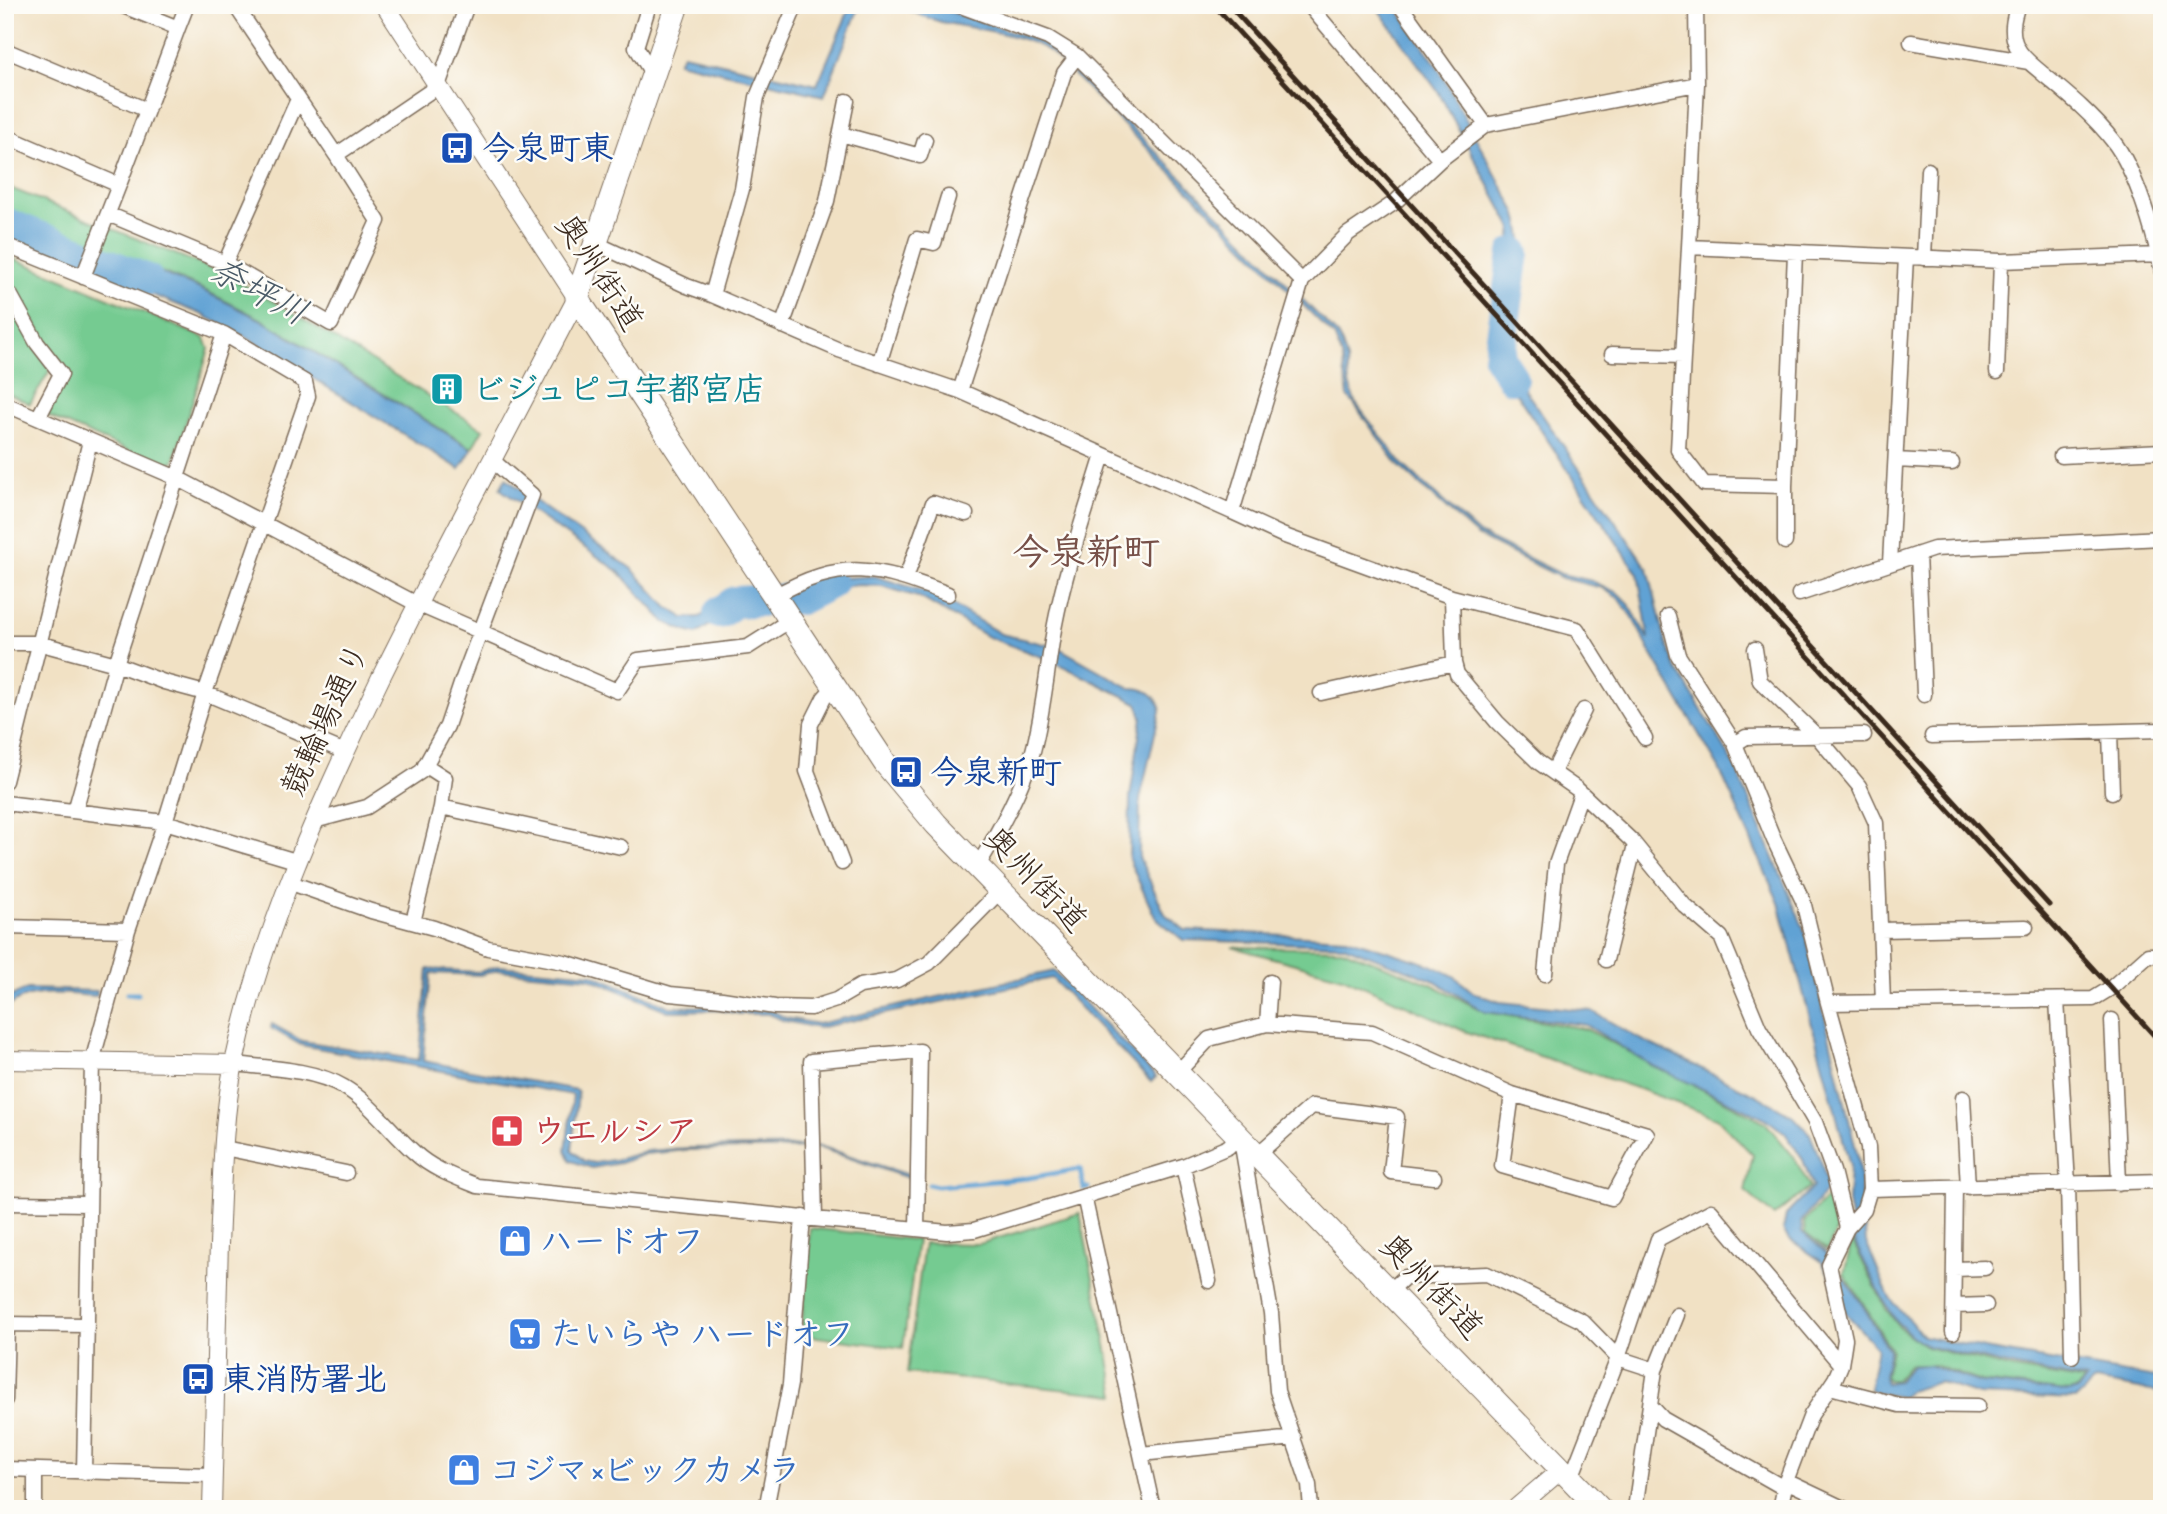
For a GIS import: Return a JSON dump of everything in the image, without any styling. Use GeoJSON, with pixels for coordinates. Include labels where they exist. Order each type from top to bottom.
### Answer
{"type":"FeatureCollection","features":[{"type":"Feature","properties":{"kind":"main road","name":"競輪場通り"},"geometry":{"type":"LineString","coordinates":[[577,298],[677,5]]}},
{"type":"Feature","properties":{"kind":"main road","name":"奥州街道"},"geometry":{"type":"LineString","coordinates":[[577,298],[884,763],[936,824],[1600,1509]]}},
{"type":"Feature","properties":{"kind":"street"},"geometry":{"type":"LineString","coordinates":[[121,5],[178,28]]}},
{"type":"Feature","properties":{"kind":"street"},"geometry":{"type":"LineString","coordinates":[[83,277],[187,5]]}},
{"type":"Feature","properties":{"kind":"street"},"geometry":{"type":"LineString","coordinates":[[108,214],[225,263],[331,324],[378,222],[235,5]]}},
{"type":"Feature","properties":{"kind":"street","name":"奥州街道"},"geometry":{"type":"LineString","coordinates":[[385,5],[577,298]]}},
{"type":"Feature","properties":{"kind":"street"},"geometry":{"type":"LineString","coordinates":[[336,155],[438,86],[467,5]]}},
{"type":"Feature","properties":{"kind":"street"},"geometry":{"type":"LineString","coordinates":[[649,5],[636,47],[653,75]]}},
{"type":"Feature","properties":{"kind":"street"},"geometry":{"type":"LineString","coordinates":[[712,295],[742,189],[757,97],[796,5]]}},
{"type":"Feature","properties":{"kind":"street"},"geometry":{"type":"LineString","coordinates":[[958,5],[1048,38],[1077,56],[1302,281]]}},
{"type":"Feature","properties":{"kind":"street"},"geometry":{"type":"LineString","coordinates":[[1309,5],[1440,160]]}},
{"type":"Feature","properties":{"kind":"street"},"geometry":{"type":"LineString","coordinates":[[1400,5],[1486,125]]}},
{"type":"Feature","properties":{"kind":"street"},"geometry":{"type":"LineString","coordinates":[[1696,5],[1697,84],[1678,450],[1704,484],[1785,486]]}},
{"type":"Feature","properties":{"kind":"street"},"geometry":{"type":"LineString","coordinates":[[2018,5],[2012,32],[2017,48],[2113,141],[2132,173],[2162,272]]}},
{"type":"Feature","properties":{"kind":"street"},"geometry":{"type":"LineString","coordinates":[[1911,42],[2029,62]]}},
{"type":"Feature","properties":{"kind":"street"},"geometry":{"type":"LineString","coordinates":[[5,50],[148,110]]}},
{"type":"Feature","properties":{"kind":"street"},"geometry":{"type":"LineString","coordinates":[[960,391],[1064,73],[1077,56]]}},
{"type":"Feature","properties":{"kind":"street"},"geometry":{"type":"LineString","coordinates":[[1232,512],[1302,281],[1348,234],[1394,203],[1440,160],[1486,125],[1697,84]]}},
{"type":"Feature","properties":{"kind":"street"},"geometry":{"type":"LineString","coordinates":[[225,263],[298,99]]}},
{"type":"Feature","properties":{"kind":"street"},"geometry":{"type":"LineString","coordinates":[[782,326],[827,201],[848,101]]}},
{"type":"Feature","properties":{"kind":"street"},"geometry":{"type":"LineString","coordinates":[[841,134],[920,156],[925,140]]}},
{"type":"Feature","properties":{"kind":"street"},"geometry":{"type":"LineString","coordinates":[[5,136],[119,185]]}},
{"type":"Feature","properties":{"kind":"street"},"geometry":{"type":"LineString","coordinates":[[1924,258],[1928,170]]}},
{"type":"Feature","properties":{"kind":"street"},"geometry":{"type":"LineString","coordinates":[[879,364],[918,239],[934,243],[948,197]]}},
{"type":"Feature","properties":{"kind":"street"},"geometry":{"type":"LineString","coordinates":[[595,243],[687,286],[839,350],[960,391],[1282,535],[1452,597],[1577,629],[1645,738]]}},
{"type":"Feature","properties":{"kind":"street"},"geometry":{"type":"LineString","coordinates":[[5,245],[224,334],[305,382],[308,396],[205,693],[128,930],[92,1062],[84,1472]]}},
{"type":"Feature","properties":{"kind":"street"},"geometry":{"type":"LineString","coordinates":[[1689,247],[2001,261],[2159,255]]}},
{"type":"Feature","properties":{"kind":"street"},"geometry":{"type":"LineString","coordinates":[[1785,542],[1795,253]]}},
{"type":"Feature","properties":{"kind":"street"},"geometry":{"type":"LineString","coordinates":[[1890,564],[1906,257]]}},
{"type":"Feature","properties":{"kind":"street"},"geometry":{"type":"LineString","coordinates":[[1997,372],[2001,261]]}},
{"type":"Feature","properties":{"kind":"street"},"geometry":{"type":"LineString","coordinates":[[5,291],[12,296],[37,343],[61,374],[38,418]]}},
{"type":"Feature","properties":{"kind":"street","name":"競輪場通り"},"geometry":{"type":"LineString","coordinates":[[212,1509],[224,1147],[234,1065],[259,973],[314,821],[345,752],[417,604],[577,298]]}},
{"type":"Feature","properties":{"kind":"street"},"geometry":{"type":"LineString","coordinates":[[75,811],[117,664],[224,334]]}},
{"type":"Feature","properties":{"kind":"street"},"geometry":{"type":"LineString","coordinates":[[1612,354],[1683,356]]}},
{"type":"Feature","properties":{"kind":"street"},"geometry":{"type":"LineString","coordinates":[[5,404],[177,478],[417,604],[617,691],[638,660],[748,647],[789,620]]}},
{"type":"Feature","properties":{"kind":"street"},"geometry":{"type":"LineString","coordinates":[[5,781],[90,441]]}},
{"type":"Feature","properties":{"kind":"street"},"geometry":{"type":"LineString","coordinates":[[2061,456],[2162,451]]}},
{"type":"Feature","properties":{"kind":"street"},"geometry":{"type":"LineString","coordinates":[[977,866],[1007,816],[1032,752],[1055,624],[1103,455]]}},
{"type":"Feature","properties":{"kind":"street"},"geometry":{"type":"LineString","coordinates":[[314,821],[367,807],[422,771],[447,726],[532,495],[492,460]]}},
{"type":"Feature","properties":{"kind":"street"},"geometry":{"type":"LineString","coordinates":[[1896,460],[1952,463]]}},
{"type":"Feature","properties":{"kind":"street"},"geometry":{"type":"LineString","coordinates":[[906,578],[933,503],[967,514]]}},
{"type":"Feature","properties":{"kind":"street"},"geometry":{"type":"LineString","coordinates":[[1799,594],[1934,548],[2162,538]]}},
{"type":"Feature","properties":{"kind":"street"},"geometry":{"type":"LineString","coordinates":[[1918,554],[1924,695]]}},
{"type":"Feature","properties":{"kind":"street"},"geometry":{"type":"LineString","coordinates":[[774,597],[795,584],[858,569],[906,578],[948,594]]}},
{"type":"Feature","properties":{"kind":"street"},"geometry":{"type":"LineString","coordinates":[[1452,597],[1454,663],[1457,674],[1497,722],[1538,762],[1581,794],[1635,845],[1684,905],[1721,937],[1759,1028],[1815,1122],[1833,1171],[1847,1228]]}},
{"type":"Feature","properties":{"kind":"street"},"geometry":{"type":"LineString","coordinates":[[1668,616],[1678,655],[1735,744],[1774,840],[1803,901],[1868,1147],[1870,1189],[1864,1209],[1847,1228],[1829,1265],[1845,1339],[1841,1365],[1811,1415],[1785,1484],[1780,1509]]}},
{"type":"Feature","properties":{"kind":"street"},"geometry":{"type":"LineString","coordinates":[[5,643],[38,643],[117,664],[164,682],[205,693],[345,752]]}},
{"type":"Feature","properties":{"kind":"street"},"geometry":{"type":"LineString","coordinates":[[1755,649],[1760,681],[1817,736],[1859,786],[1876,823],[1883,1002]]}},
{"type":"Feature","properties":{"kind":"street"},"geometry":{"type":"LineString","coordinates":[[1321,693],[1454,663]]}},
{"type":"Feature","properties":{"kind":"street"},"geometry":{"type":"LineString","coordinates":[[833,688],[824,698],[811,724],[807,771],[842,863]]}},
{"type":"Feature","properties":{"kind":"street"},"geometry":{"type":"LineString","coordinates":[[1553,772],[1584,710]]}},
{"type":"Feature","properties":{"kind":"street"},"geometry":{"type":"LineString","coordinates":[[1932,736],[2162,730]]}},
{"type":"Feature","properties":{"kind":"street"},"geometry":{"type":"LineString","coordinates":[[2110,732],[2112,792]]}},
{"type":"Feature","properties":{"kind":"street"},"geometry":{"type":"LineString","coordinates":[[1735,744],[1746,737],[1864,735]]}},
{"type":"Feature","properties":{"kind":"street"},"geometry":{"type":"LineString","coordinates":[[413,922],[445,778],[425,765]]}},
{"type":"Feature","properties":{"kind":"street"},"geometry":{"type":"LineString","coordinates":[[1545,974],[1556,864],[1581,794]]}},
{"type":"Feature","properties":{"kind":"street"},"geometry":{"type":"LineString","coordinates":[[5,803],[165,822],[299,862]]}},
{"type":"Feature","properties":{"kind":"street"},"geometry":{"type":"LineString","coordinates":[[440,807],[621,847]]}},
{"type":"Feature","properties":{"kind":"street"},"geometry":{"type":"LineString","coordinates":[[1606,960],[1635,845]]}},
{"type":"Feature","properties":{"kind":"street"},"geometry":{"type":"LineString","coordinates":[[291,883],[488,948],[564,962],[670,994],[775,1007],[811,1008],[836,1000],[860,986],[897,980],[929,963],[1001,890]]}},
{"type":"Feature","properties":{"kind":"street"},"geometry":{"type":"LineString","coordinates":[[5,927],[128,930]]}},
{"type":"Feature","properties":{"kind":"street"},"geometry":{"type":"LineString","coordinates":[[1880,930],[2026,927]]}},
{"type":"Feature","properties":{"kind":"street"},"geometry":{"type":"LineString","coordinates":[[1828,1003],[2093,999],[2111,988],[2148,955],[2162,955]]}},
{"type":"Feature","properties":{"kind":"street"},"geometry":{"type":"LineString","coordinates":[[1268,1024],[1270,982]]}},
{"type":"Feature","properties":{"kind":"street"},"geometry":{"type":"LineString","coordinates":[[2057,1000],[2068,1184],[2072,1356]]}},
{"type":"Feature","properties":{"kind":"street"},"geometry":{"type":"LineString","coordinates":[[2112,1020],[2119,1183]]}},
{"type":"Feature","properties":{"kind":"street"},"geometry":{"type":"LineString","coordinates":[[1178,1072],[1209,1039],[1268,1024],[1372,1032],[1512,1094],[1647,1134],[1612,1198],[1502,1166],[1512,1094]]}},
{"type":"Feature","properties":{"kind":"street"},"geometry":{"type":"LineString","coordinates":[[766,1509],[790,1384],[809,1218],[811,1061],[920,1051],[917,1229]]}},
{"type":"Feature","properties":{"kind":"street"},"geometry":{"type":"LineString","coordinates":[[5,1060],[234,1065],[305,1072],[344,1087],[385,1121],[416,1154],[444,1172],[477,1186],[947,1232],[974,1230],[1183,1166],[1228,1147],[1240,1135]]}},
{"type":"Feature","properties":{"kind":"street"},"geometry":{"type":"LineString","coordinates":[[1953,1332],[1963,1098]]}},
{"type":"Feature","properties":{"kind":"street"},"geometry":{"type":"LineString","coordinates":[[1258,1154],[1312,1106],[1397,1117],[1391,1172],[1434,1177]]}},
{"type":"Feature","properties":{"kind":"street"},"geometry":{"type":"LineString","coordinates":[[1240,1135],[1271,1313],[1277,1391],[1309,1485],[1311,1509]]}},
{"type":"Feature","properties":{"kind":"street"},"geometry":{"type":"LineString","coordinates":[[224,1147],[346,1173]]}},
{"type":"Feature","properties":{"kind":"street"},"geometry":{"type":"LineString","coordinates":[[1183,1166],[1209,1281]]}},
{"type":"Feature","properties":{"kind":"street"},"geometry":{"type":"LineString","coordinates":[[1870,1189],[2162,1181]]}},
{"type":"Feature","properties":{"kind":"street"},"geometry":{"type":"LineString","coordinates":[[1084,1196],[1153,1509]]}},
{"type":"Feature","properties":{"kind":"street"},"geometry":{"type":"LineString","coordinates":[[5,1203],[89,1204]]}},
{"type":"Feature","properties":{"kind":"street"},"geometry":{"type":"LineString","coordinates":[[1515,1509],[1566,1473],[1618,1358],[1658,1239],[1711,1211],[1841,1365]]}},
{"type":"Feature","properties":{"kind":"street"},"geometry":{"type":"LineString","coordinates":[[1954,1269],[1985,1268]]}},
{"type":"Feature","properties":{"kind":"street"},"geometry":{"type":"LineString","coordinates":[[1390,1291],[1405,1277],[1487,1274],[1582,1321],[1618,1358],[1655,1370]]}},
{"type":"Feature","properties":{"kind":"street"},"geometry":{"type":"LineString","coordinates":[[1954,1307],[1986,1305]]}},
{"type":"Feature","properties":{"kind":"street"},"geometry":{"type":"LineString","coordinates":[[1635,1509],[1655,1370],[1677,1315]]}},
{"type":"Feature","properties":{"kind":"street"},"geometry":{"type":"LineString","coordinates":[[5,1400],[6,1324],[86,1325]]}},
{"type":"Feature","properties":{"kind":"street"},"geometry":{"type":"LineString","coordinates":[[1830,1387],[1899,1405],[1979,1406]]}},
{"type":"Feature","properties":{"kind":"street"},"geometry":{"type":"LineString","coordinates":[[1650,1405],[1663,1419],[1785,1484],[1845,1509]]}},
{"type":"Feature","properties":{"kind":"street"},"geometry":{"type":"LineString","coordinates":[[1141,1454],[1293,1438]]}},
{"type":"Feature","properties":{"kind":"street"},"geometry":{"type":"LineString","coordinates":[[5,1469],[212,1475]]}},
{"type":"Feature","properties":{"kind":"street"},"geometry":{"type":"LineString","coordinates":[[34,1509],[35,1470]]}},
{"type":"Feature","properties":{"kind":"green space"},"geometry":{"type":"Polygon","coordinates":[[[5,186],[210,268],[258,292],[483,429],[472,448],[261,319],[196,286],[112,252],[102,277],[72,264],[81,241],[5,209],[5,186]]]}},
{"type":"Feature","properties":{"kind":"green space"},"geometry":{"type":"Polygon","coordinates":[[[5,255],[205,338],[209,349],[174,461],[163,466],[48,416],[46,410],[68,373],[15,293],[5,284],[5,255]]]}},
{"type":"Feature","properties":{"kind":"green space"},"geometry":{"type":"Polygon","coordinates":[[[5,299],[50,370],[30,404],[5,392],[5,299]]]}},
{"type":"Feature","properties":{"kind":"green space"},"geometry":{"type":"Polygon","coordinates":[[[1232,947],[1342,949],[1431,984],[1485,1012],[1586,1029],[1765,1122],[1794,1157],[1810,1187],[1774,1216],[1745,1191],[1753,1155],[1717,1118],[1464,1031],[1343,977],[1232,947]]]}},
{"type":"Feature","properties":{"kind":"green space"},"geometry":{"type":"Polygon","coordinates":[[[1833,1191],[1839,1226],[1827,1250],[1805,1233],[1804,1222],[1833,1191]]]}},
{"type":"Feature","properties":{"kind":"green space"},"geometry":{"type":"Polygon","coordinates":[[[1080,1213],[1116,1395],[907,1373],[924,1243],[979,1244],[1080,1213]]]}},
{"type":"Feature","properties":{"kind":"green space"},"geometry":{"type":"Polygon","coordinates":[[[810,1228],[917,1240],[903,1348],[801,1335],[810,1228]]]}},
{"type":"Feature","properties":{"kind":"green space"},"geometry":{"type":"Polygon","coordinates":[[[1852,1240],[1886,1309],[1900,1328],[1926,1347],[2014,1369],[2085,1381],[2075,1390],[2068,1392],[1982,1382],[1934,1365],[1909,1365],[1896,1380],[1888,1380],[1885,1376],[1891,1350],[1844,1274],[1852,1240]]]}},
{"type":"Feature","properties":{"kind":"water"},"geometry":{"type":"Polygon","coordinates":[[[851,5],[860,5],[824,96],[678,62],[683,54],[817,85],[851,5]]]}},
{"type":"Feature","properties":{"kind":"water"},"geometry":{"type":"Polygon","coordinates":[[[895,5],[929,5],[1052,47],[1336,333],[1347,360],[1349,384],[1355,402],[1402,464],[1479,534],[1561,574],[1592,581],[1618,593],[1628,603],[1649,639],[1638,574],[1499,368],[1495,357],[1499,336],[1505,346],[1504,359],[1648,569],[1666,642],[1675,666],[1733,762],[1804,929],[1858,1158],[1866,1242],[1889,1297],[1923,1336],[2162,1379],[2162,1393],[2095,1381],[2076,1399],[1978,1395],[1939,1382],[1909,1391],[1901,1397],[1869,1389],[1877,1348],[1845,1312],[1836,1286],[1821,1261],[1788,1238],[1783,1230],[1786,1215],[1813,1187],[1803,1160],[1786,1134],[1765,1118],[1651,1065],[1586,1025],[1485,1012],[1435,981],[1343,945],[1183,940],[1155,917],[1129,860],[1130,797],[1142,717],[1137,703],[1055,662],[988,637],[921,598],[882,586],[832,588],[796,604],[790,596],[828,579],[874,576],[936,595],[1001,634],[1057,647],[1130,688],[1149,692],[1161,707],[1140,799],[1139,857],[1165,914],[1185,930],[1347,938],[1431,965],[1454,976],[1474,993],[1500,1002],[1592,1011],[1636,1037],[1756,1095],[1793,1116],[1810,1134],[1828,1189],[1801,1222],[1802,1232],[1824,1251],[1860,1301],[1889,1350],[1884,1376],[1886,1383],[1898,1381],[1911,1366],[1927,1365],[1981,1383],[2068,1392],[2076,1391],[2087,1380],[1927,1346],[1896,1321],[1884,1301],[1856,1245],[1848,1202],[1850,1166],[1779,903],[1719,768],[1634,620],[1618,598],[1602,588],[1562,578],[1477,536],[1399,466],[1348,396],[1342,356],[1334,336],[1051,52],[1025,40],[941,22],[895,5]]]}},
{"type":"Feature","properties":{"kind":"water"},"geometry":{"type":"Polygon","coordinates":[[[1375,5],[1394,5],[1436,64],[1516,212],[1522,256],[1514,301],[1505,293],[1512,228],[1439,93],[1375,5]]]}},
{"type":"Feature","properties":{"kind":"water"},"geometry":{"type":"Polygon","coordinates":[[[5,212],[80,242],[71,263],[5,236],[5,212]]]}},
{"type":"Feature","properties":{"kind":"water"},"geometry":{"type":"Polygon","coordinates":[[[112,253],[196,287],[260,319],[472,449],[460,469],[246,337],[201,314],[104,276],[112,253]]]}},
{"type":"Feature","properties":{"kind":"water"},"geometry":{"type":"Polygon","coordinates":[[[506,478],[632,569],[667,607],[684,618],[699,617],[734,597],[753,597],[760,606],[735,607],[697,634],[665,622],[618,571],[500,489],[506,478]]]}},
{"type":"Feature","properties":{"kind":"water"},"geometry":{"type":"Polygon","coordinates":[[[498,966],[592,974],[670,1007],[719,1006],[740,1011],[771,1010],[786,1018],[818,1024],[1054,971],[1156,1077],[1151,1082],[1052,978],[818,1028],[785,1021],[768,1014],[740,1014],[718,1010],[668,1011],[590,978],[498,970],[480,975],[431,973],[423,1061],[577,1090],[572,1150],[584,1161],[594,1163],[647,1151],[688,1148],[820,1146],[912,1176],[911,1179],[820,1148],[688,1150],[645,1154],[620,1163],[592,1168],[571,1161],[566,1150],[573,1095],[301,1045],[271,1028],[272,1024],[302,1041],[419,1060],[428,969],[479,972],[498,966]]]}},
{"type":"Feature","properties":{"kind":"water"},"geometry":{"type":"Polygon","coordinates":[[[28,989],[97,991],[97,996],[33,995],[21,998],[5,1013],[6,1003],[11,997],[28,989]]]}},
{"type":"Feature","properties":{"kind":"waterway","name":"奈坪川"},"geometry":{"type":"LineString","coordinates":[[5,223],[148,280]]}},
{"type":"Feature","properties":{"kind":"waterway"},"geometry":{"type":"LineString","coordinates":[[1512,378],[1499,358],[1514,253]]}},
{"type":"Feature","properties":{"kind":"waterway"},"geometry":{"type":"LineString","coordinates":[[719,613],[735,602],[800,599],[831,583]]}},
{"type":"Feature","properties":{"kind":"waterway"},"geometry":{"type":"LineString","coordinates":[[127,994],[138,994]]}},
{"type":"Feature","properties":{"kind":"waterway"},"geometry":{"type":"LineString","coordinates":[[929,1184],[937,1186],[1028,1178],[1080,1169],[1084,1189],[1088,1188]]}},
{"type":"Feature","properties":{"kind":"railway"},"geometry":{"type":"LineString","coordinates":[[1214,5],[2162,1044]]}},
{"type":"Feature","properties":{"kind":"railway"},"geometry":{"type":"LineString","coordinates":[[1229,5],[2049,905]]}},
{"type":"Feature","properties":{"kind":"place","name":"今泉町東"},"geometry":{"type":"Point","coordinates":[457,148]}},
{"type":"Feature","properties":{"kind":"place","name":"ビジュピコ宇都宮店"},"geometry":{"type":"Point","coordinates":[447,389]}},
{"type":"Feature","properties":{"kind":"place","name":"今泉新町"},"geometry":{"type":"Point","coordinates":[906,772]}},
{"type":"Feature","properties":{"kind":"place","name":"ウエルシア"},"geometry":{"type":"Point","coordinates":[507,1131]}},
{"type":"Feature","properties":{"kind":"place","name":"ハードオフ"},"geometry":{"type":"Point","coordinates":[515,1241]}},
{"type":"Feature","properties":{"kind":"place","name":"たいらや ハードオフ"},"geometry":{"type":"Point","coordinates":[525,1334]}},
{"type":"Feature","properties":{"kind":"place","name":"東消防署北"},"geometry":{"type":"Point","coordinates":[198,1379]}},
{"type":"Feature","properties":{"kind":"place","name":"コジマ×ビックカメラ"},"geometry":{"type":"Point","coordinates":[464,1470]}},
{"type":"Feature","properties":{"kind":"district","name":"今泉新町"},"geometry":{"type":"Point","coordinates":[1086,551]}}]}
